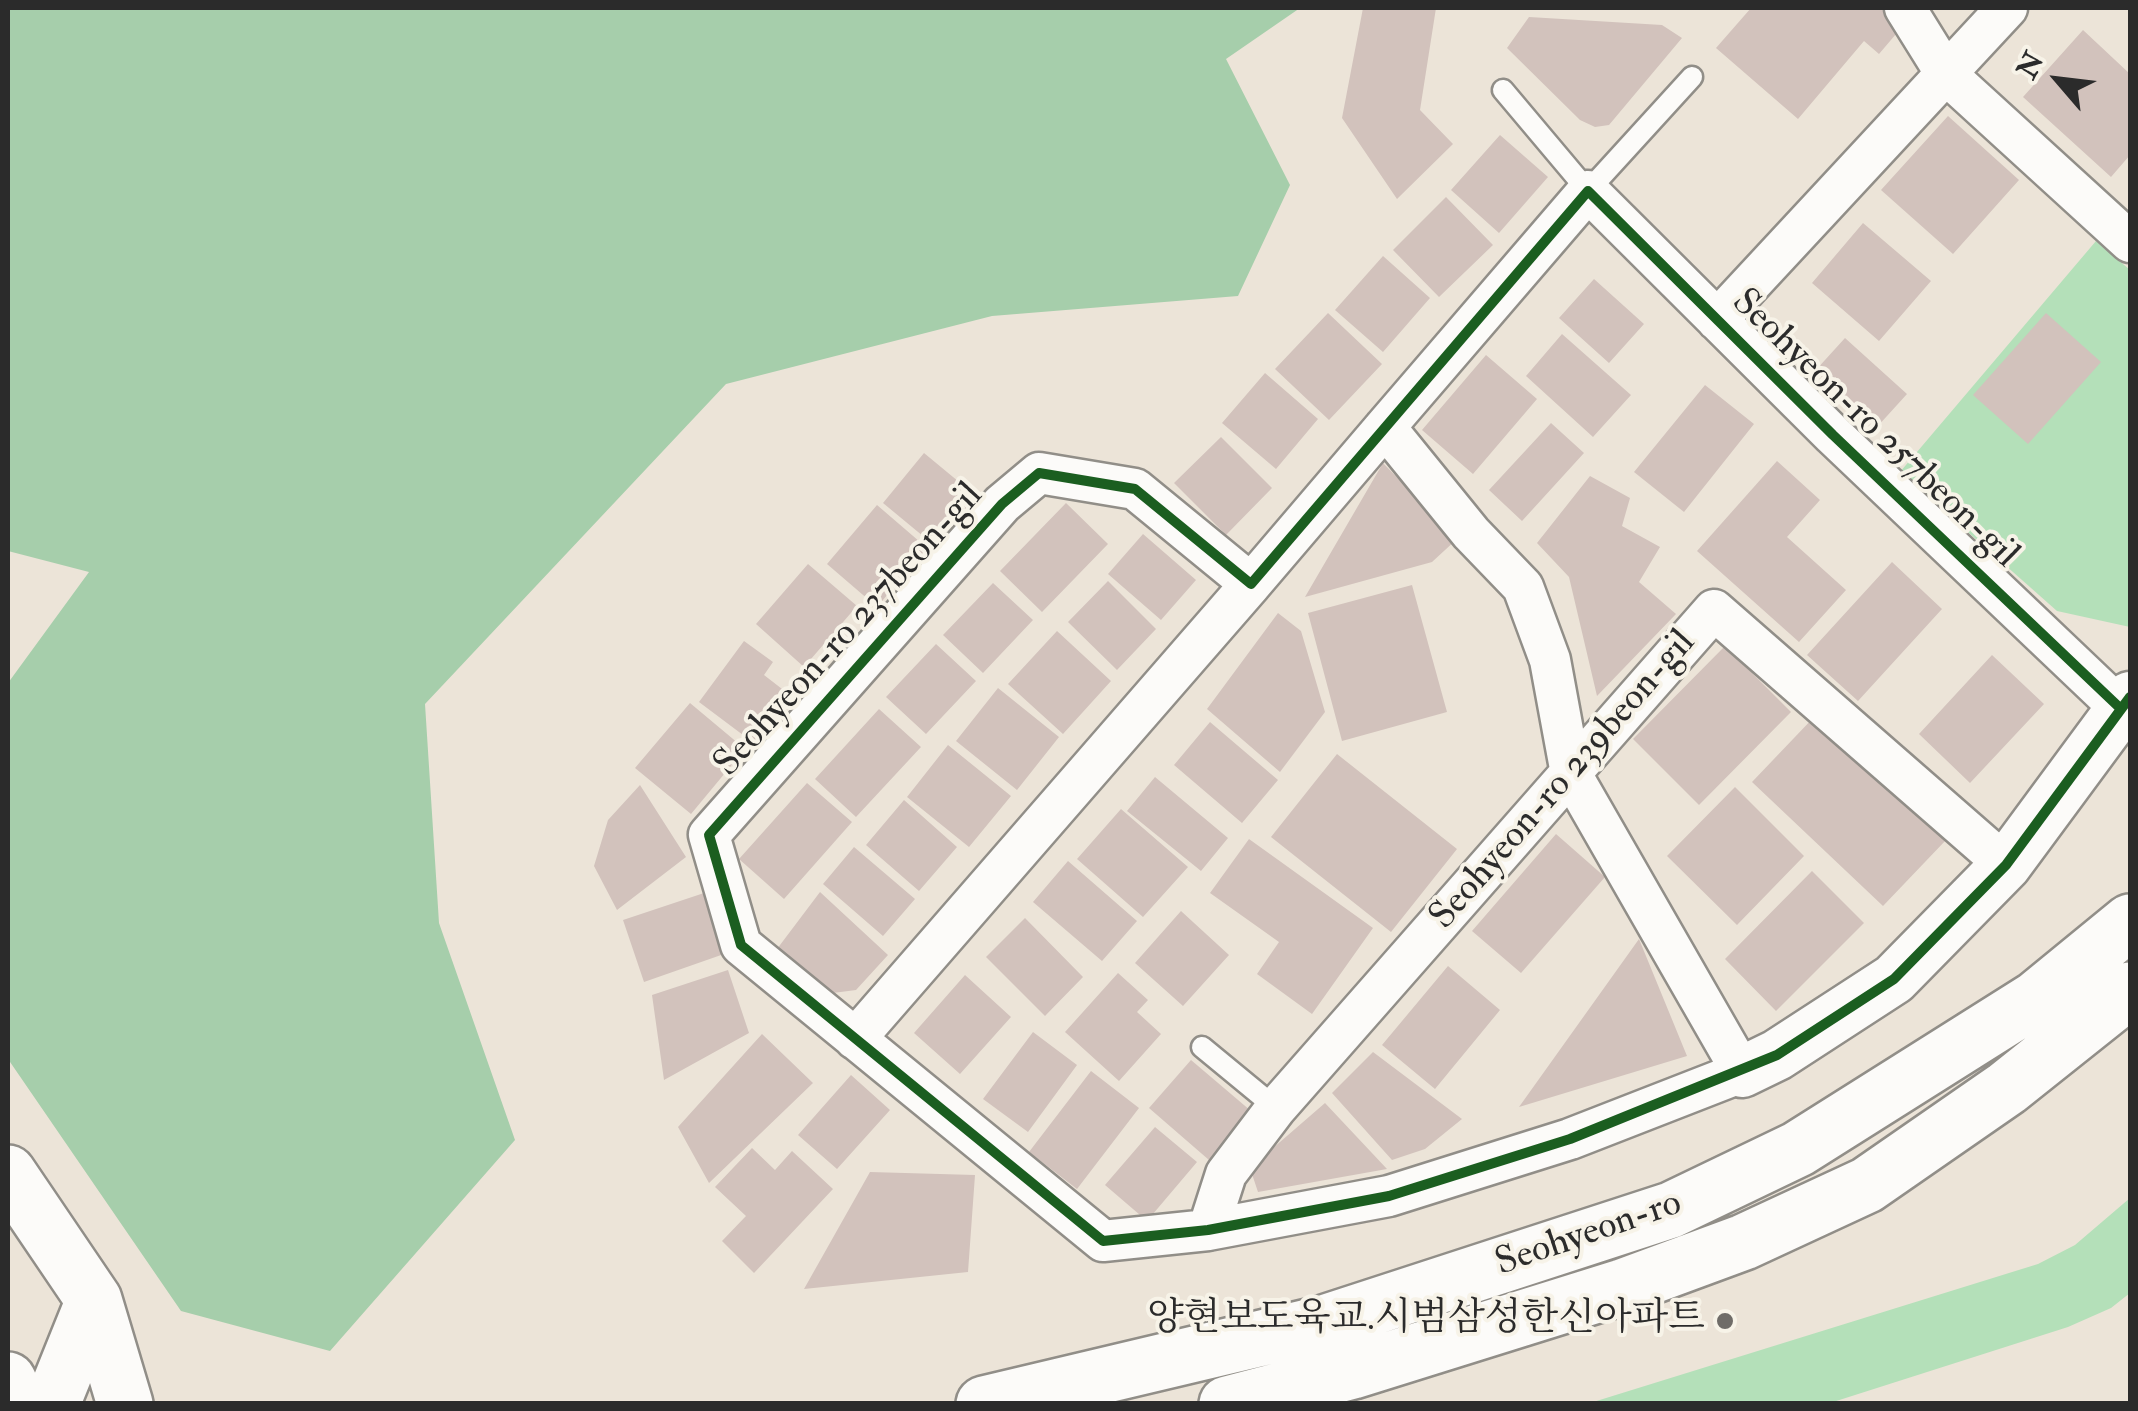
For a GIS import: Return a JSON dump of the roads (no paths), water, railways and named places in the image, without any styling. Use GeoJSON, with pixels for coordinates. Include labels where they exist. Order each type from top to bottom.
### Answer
{"type":"FeatureCollection","features":[{"type":"Feature","properties":{"kind":"main road","name":"Seohyeon-ro"},"geometry":{"type":"LineString","coordinates":[[984,1404],[1321,1324],[1671,1210],[1798,1149],[1861,1110],[2036,1000],[2130,922]]}},
{"type":"Feature","properties":{"kind":"main road","name":"Seohyeon-ro"},"geometry":{"type":"LineString","coordinates":[[1227,1404],[1371,1366],[1622,1287],[1744,1242],[1866,1185],[2007,1088],[2130,990]]}},
{"type":"Feature","properties":{"kind":"main road"},"geometry":{"type":"LineString","coordinates":[[8,1173],[94,1300],[125,1402]]}},
{"type":"Feature","properties":{"kind":"main road"},"geometry":{"type":"LineString","coordinates":[[23,1389],[94,1300]]}},
{"type":"Feature","properties":{"kind":"street"},"geometry":{"type":"LineString","coordinates":[[1905,8],[1946,74],[2130,242]]}},
{"type":"Feature","properties":{"kind":"street"},"geometry":{"type":"LineString","coordinates":[[1718,320],[2008,8]]}},
{"type":"Feature","properties":{"kind":"street"},"geometry":{"type":"LineString","coordinates":[[855,1039],[1588,191]]}},
{"type":"Feature","properties":{"kind":"street","name":"Seohyeon-ro 257beon-gil"},"geometry":{"type":"LineString","coordinates":[[1588,191],[1718,320],[2126,703]]}},
{"type":"Feature","properties":{"kind":"street"},"geometry":{"type":"LineString","coordinates":[[1385,427],[1471,533],[1523,587],[1550,660],[1571,774],[1742,1072]]}},
{"type":"Feature","properties":{"kind":"street","name":"Seohyeon-ro 237beon-gil"},"geometry":{"type":"LineString","coordinates":[[1208,1230],[1103,1241],[742,946],[709,834],[1002,504],[1039,473],[1134,489],[1251,584]]}},
{"type":"Feature","properties":{"kind":"street","name":"Seohyeon-ro 239beon-gil"},"geometry":{"type":"LineString","coordinates":[[1208,1230],[1226,1174],[1276,1108],[1714,610],[2006,865]]}},
{"type":"Feature","properties":{"kind":"street"},"geometry":{"type":"LineString","coordinates":[[1208,1230],[1389,1196],[1570,1138],[1777,1055],[1894,979],[2006,865],[2126,703]]}},
{"type":"Feature","properties":{"kind":"lane"},"geometry":{"type":"LineString","coordinates":[[1588,191],[1692,77]]}},
{"type":"Feature","properties":{"kind":"lane","name":"Seohyeon-ro 257beon-gil"},"geometry":{"type":"LineString","coordinates":[[1503,90],[1588,191]]}},
{"type":"Feature","properties":{"kind":"lane"},"geometry":{"type":"LineString","coordinates":[[1202,1047],[1276,1108]]}},
{"type":"Feature","properties":{"kind":"place","name":"양현보도육교.시범삼성한신아파트"},"geometry":{"type":"Point","coordinates":[1725,1321]}}]}
